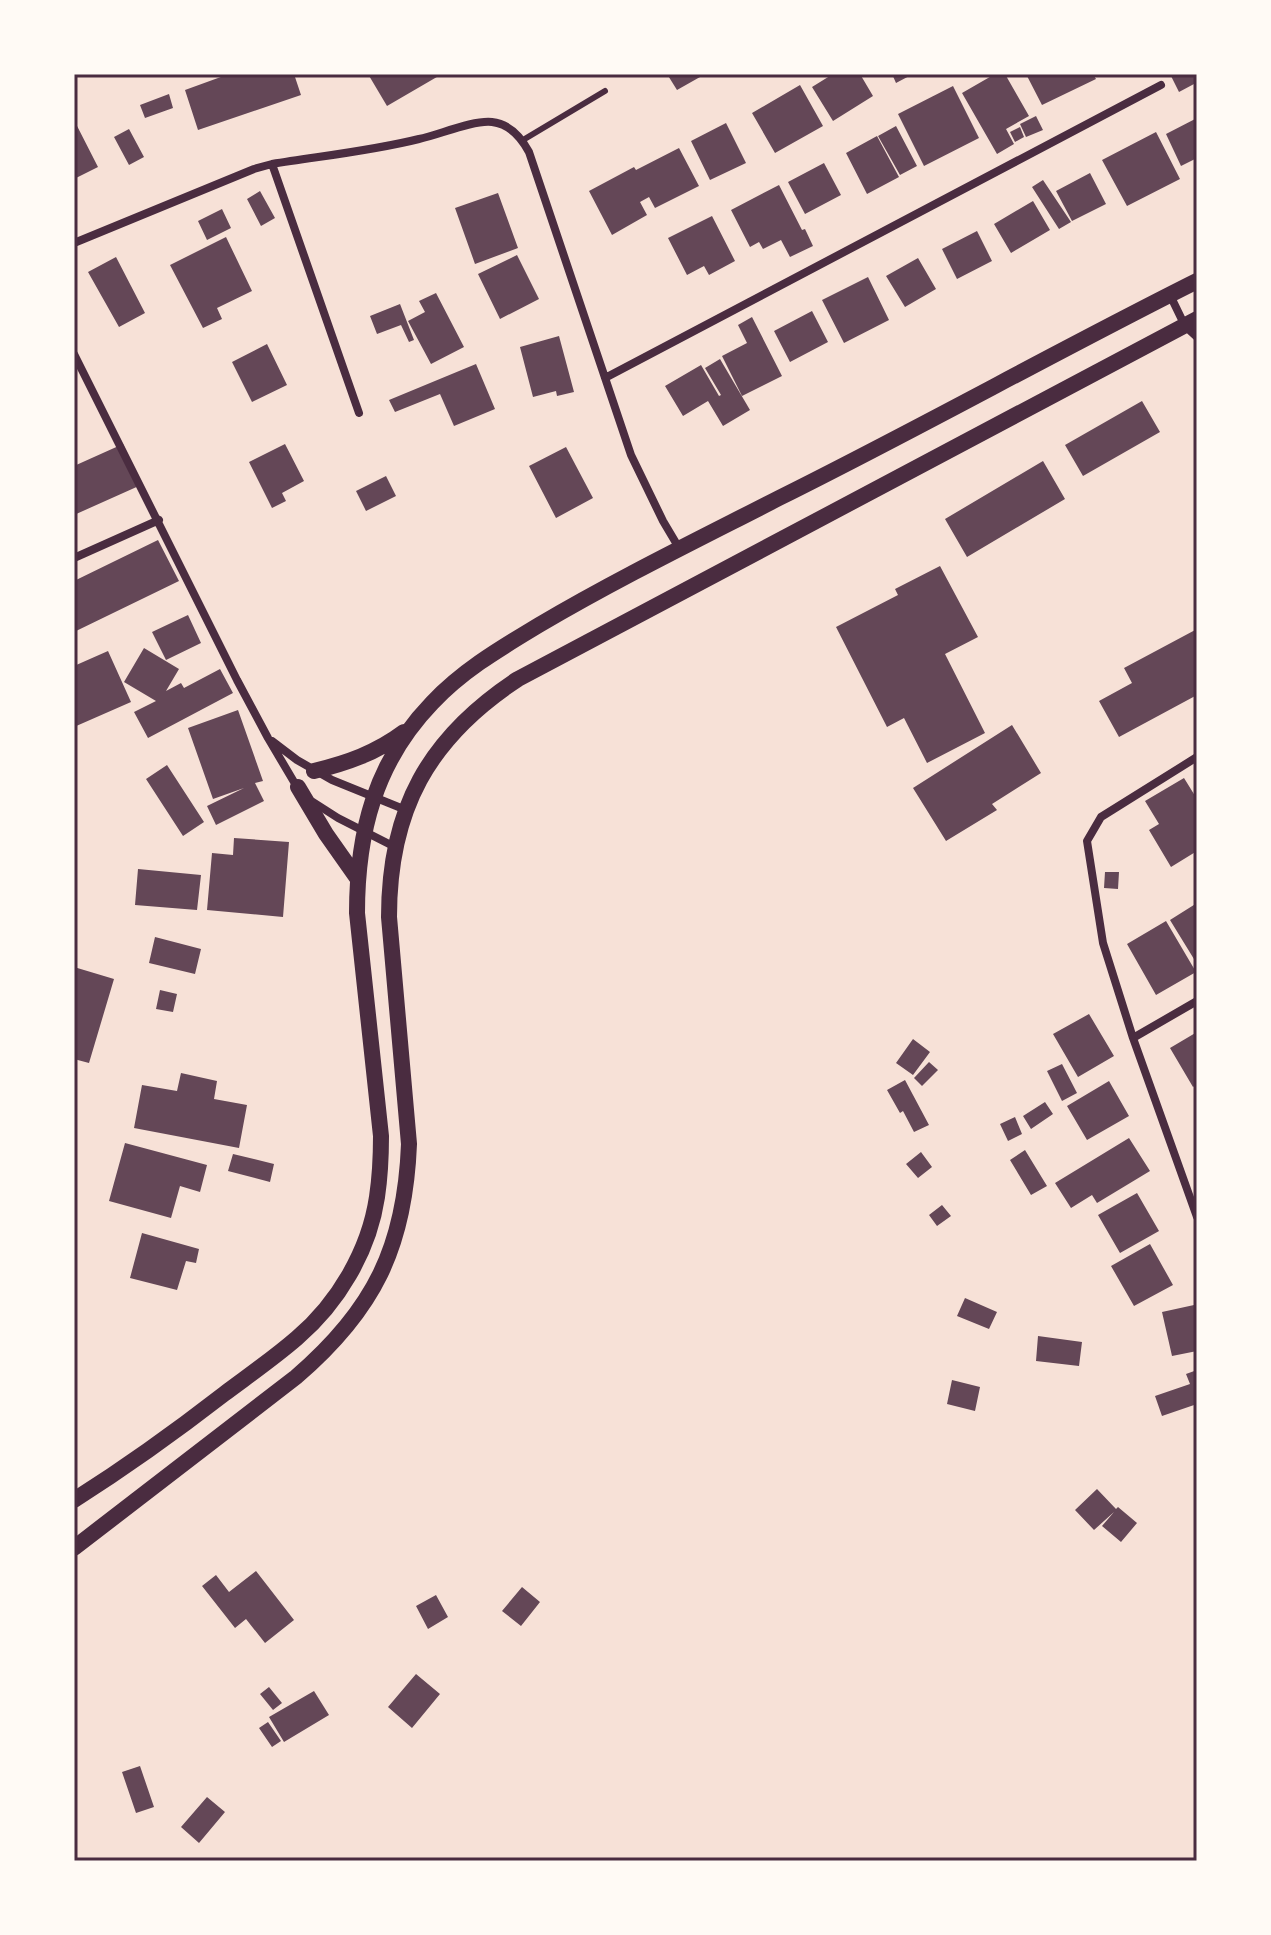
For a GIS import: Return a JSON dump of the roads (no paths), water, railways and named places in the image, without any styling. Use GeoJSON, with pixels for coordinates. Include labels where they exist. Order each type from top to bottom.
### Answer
{"type":"FeatureCollection","features":[{"type":"Feature","properties":{"kind":"main road"},"geometry":{"type":"LineString","coordinates":[[314,771],[341,765],[390,743],[411,727],[450,685],[483,660],[570,608],[1197,281]]}},
{"type":"Feature","properties":{"kind":"main road"},"geometry":{"type":"LineString","coordinates":[[74,1548],[321,1355],[345,1330],[381,1274],[394,1243],[408,1178],[409,1144],[389,917],[389,887],[395,847],[406,810],[427,767],[467,717],[518,679],[1193,327]]}},
{"type":"Feature","properties":{"kind":"main road"},"geometry":{"type":"LineString","coordinates":[[74,1500],[153,1448],[298,1337],[334,1298],[356,1261],[377,1201],[381,1168],[381,1136],[357,913],[357,878],[364,832],[374,797],[395,752],[411,727]]}},
{"type":"Feature","properties":{"kind":"main road"},"geometry":{"type":"LineString","coordinates":[[298,787],[357,878]]}},
{"type":"Feature","properties":{"kind":"street"},"geometry":{"type":"LineString","coordinates":[[605,378],[1161,85]]}},
{"type":"Feature","properties":{"kind":"street"},"geometry":{"type":"LineString","coordinates":[[74,243],[242,172],[272,164],[418,140],[479,123],[503,125],[523,140],[529,152],[631,455],[648,493],[680,549]]}},
{"type":"Feature","properties":{"kind":"street"},"geometry":{"type":"LineString","coordinates":[[272,164],[359,413]]}},
{"type":"Feature","properties":{"kind":"street"},"geometry":{"type":"LineString","coordinates":[[1170,295],[1193,327]]}},
{"type":"Feature","properties":{"kind":"street"},"geometry":{"type":"LineString","coordinates":[[74,354],[268,738],[298,787],[323,809],[395,847]]}},
{"type":"Feature","properties":{"kind":"street"},"geometry":{"type":"LineString","coordinates":[[74,558],[159,520]]}},
{"type":"Feature","properties":{"kind":"street"},"geometry":{"type":"LineString","coordinates":[[268,738],[314,771],[406,810]]}},
{"type":"Feature","properties":{"kind":"street"},"geometry":{"type":"LineString","coordinates":[[1197,757],[1101,817],[1087,841],[1103,943],[1133,1038],[1197,1217]]}},
{"type":"Feature","properties":{"kind":"street"},"geometry":{"type":"LineString","coordinates":[[1133,1038],[1197,1001]]}},
{"type":"Feature","properties":{"kind":"lane"},"geometry":{"type":"LineString","coordinates":[[523,140],[605,91]]}}]}
